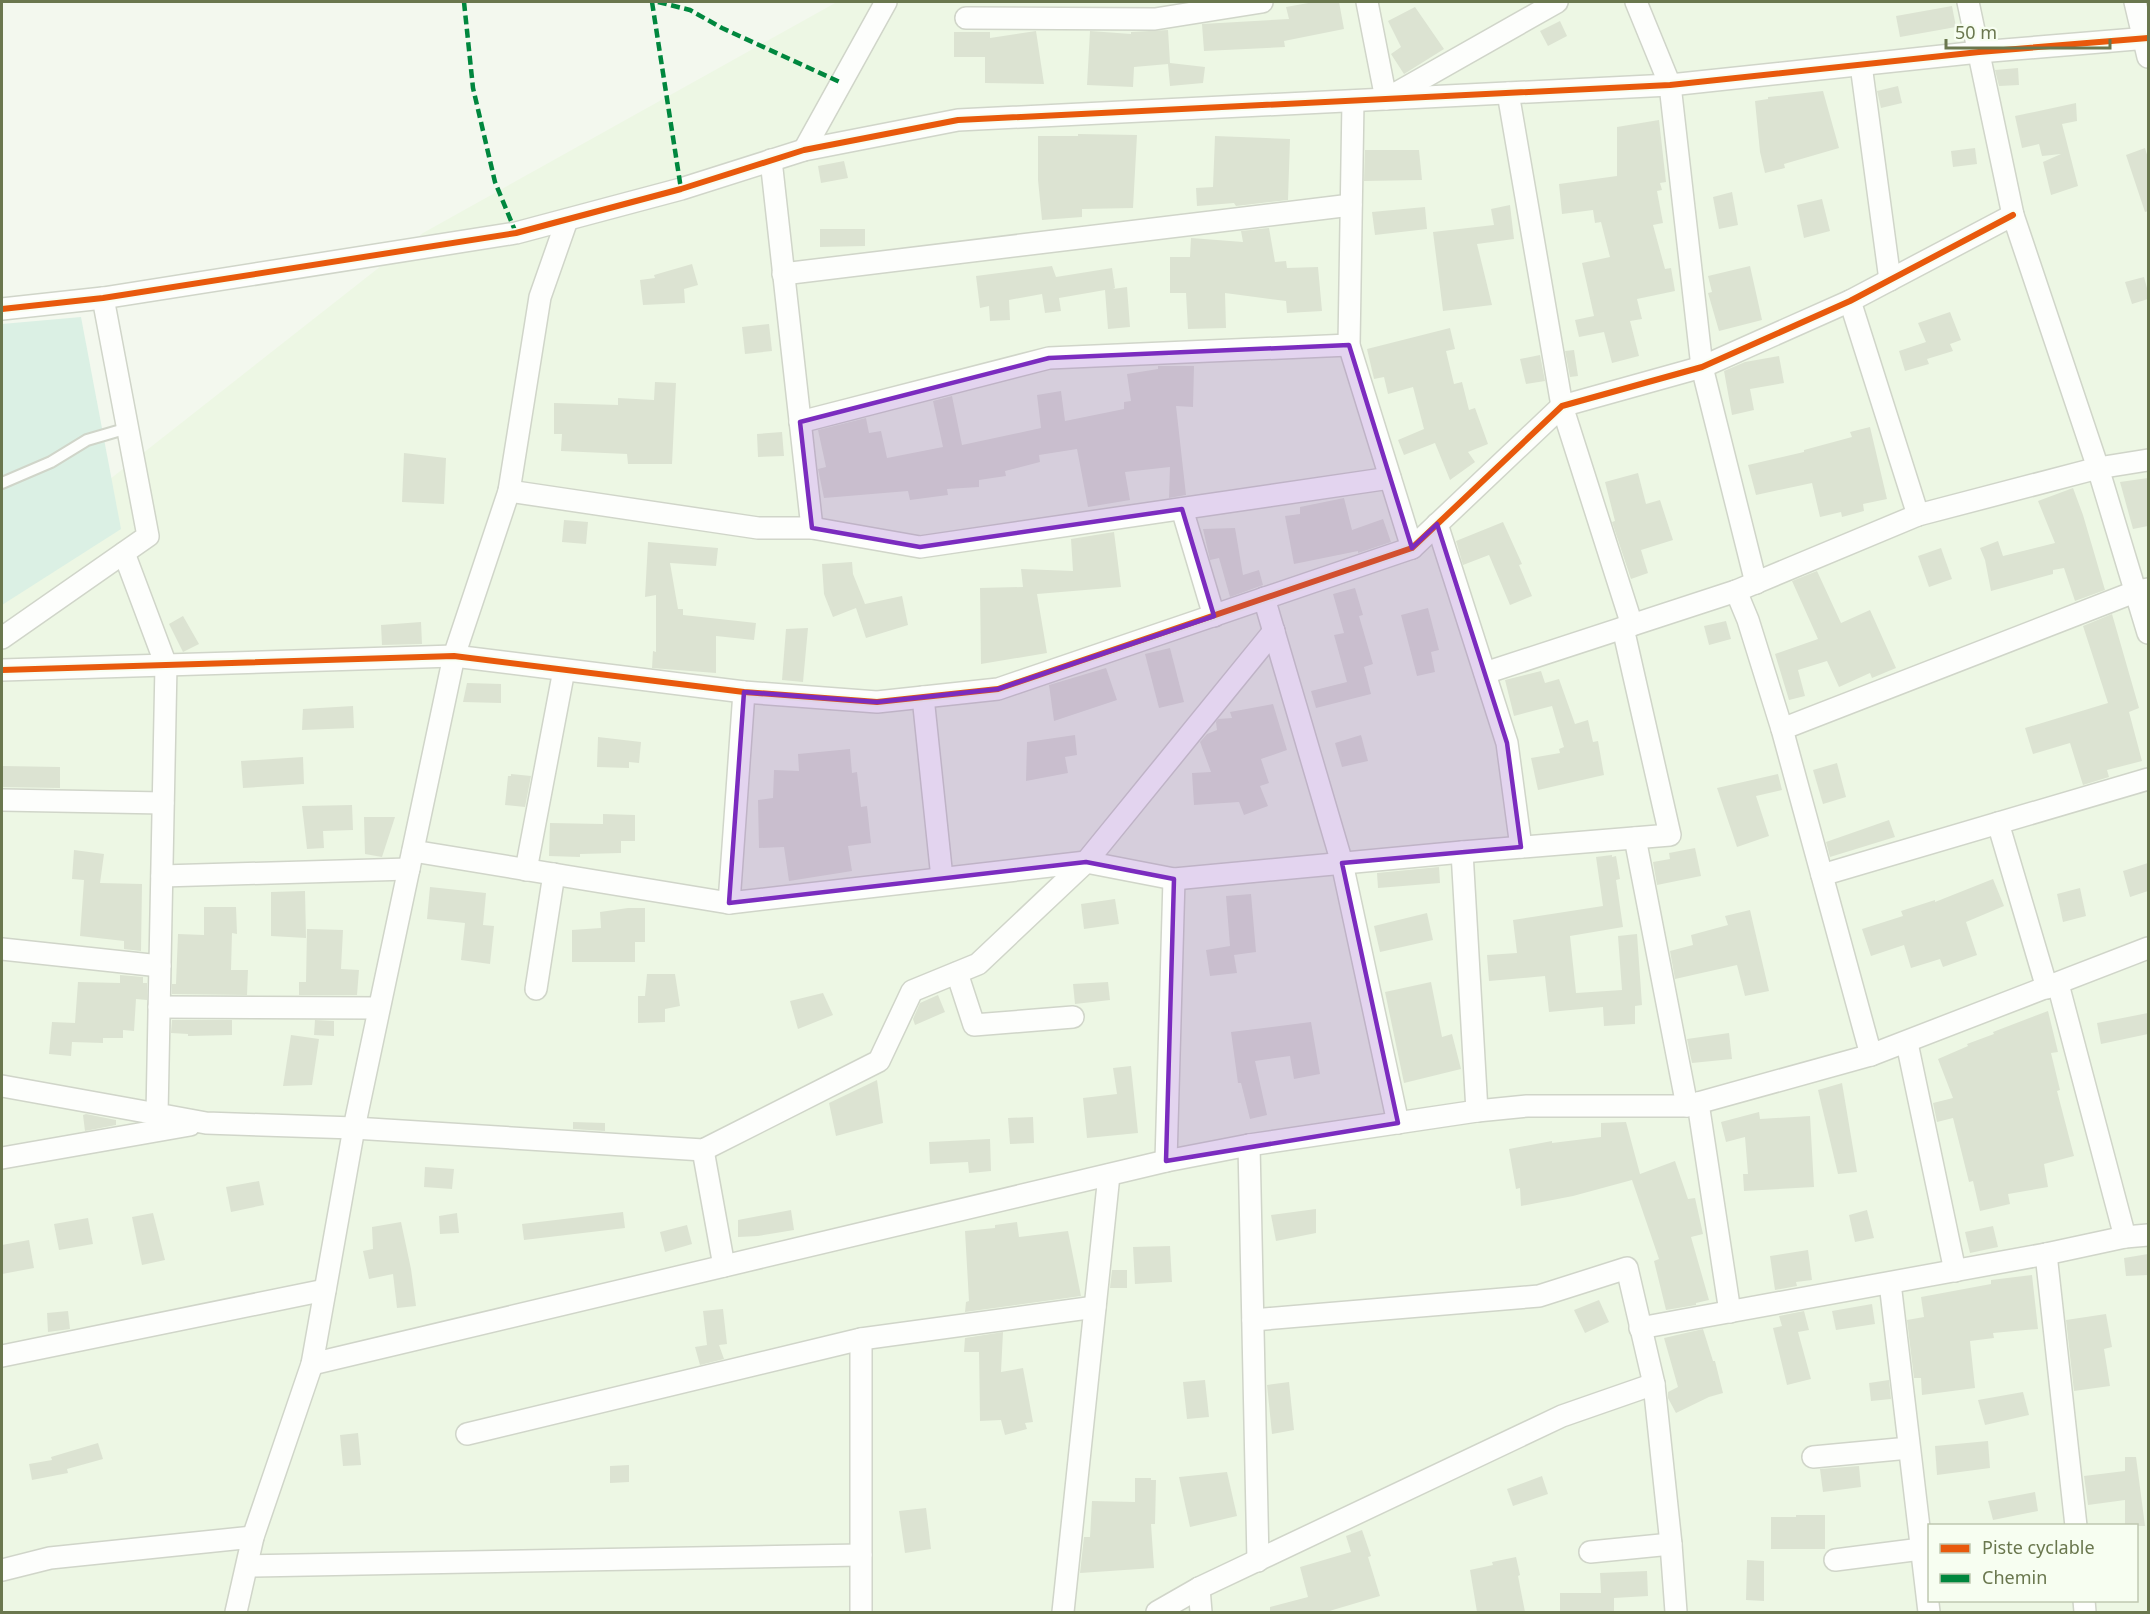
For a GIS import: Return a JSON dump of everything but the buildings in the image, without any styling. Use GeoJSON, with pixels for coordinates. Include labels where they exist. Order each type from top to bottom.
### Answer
{"type":"FeatureCollection","features":[{"type":"Feature","properties":{"kind":"street"},"geometry":{"type":"LineString","coordinates":[[804,150],[886,2]]}},
{"type":"Feature","properties":{"kind":"street"},"geometry":{"type":"LineString","coordinates":[[966,18],[1155,19],[1262,2]]}},
{"type":"Feature","properties":{"kind":"street"},"geometry":{"type":"LineString","coordinates":[[1367,2],[1386,99]]}},
{"type":"Feature","properties":{"kind":"street"},"geometry":{"type":"LineString","coordinates":[[1386,99],[1557,2]]}},
{"type":"Feature","properties":{"kind":"street"},"geometry":{"type":"LineString","coordinates":[[1636,2],[1670,86],[1702,367],[1755,583]]}},
{"type":"Feature","properties":{"kind":"street"},"geometry":{"type":"LineString","coordinates":[[1968,2],[2013,215],[2098,468],[2143,590],[2148,633]]}},
{"type":"Feature","properties":{"kind":"street"},"geometry":{"type":"LineString","coordinates":[[2,309],[104,298],[516,233],[681,189],[804,150],[958,120],[1670,86],[1979,52],[2147,45],[2135,2]]}},
{"type":"Feature","properties":{"kind":"street"},"geometry":{"type":"LineString","coordinates":[[1861,65],[1890,280]]}},
{"type":"Feature","properties":{"kind":"street"},"geometry":{"type":"LineString","coordinates":[[162,876],[411,860],[526,870],[729,903],[1086,862],[1174,879],[1670,835],[1627,626],[1562,406],[1508,93]]}},
{"type":"Feature","properties":{"kind":"street"},"geometry":{"type":"LineString","coordinates":[[1353,101],[1349,345],[1412,548]]}},
{"type":"Feature","properties":{"kind":"street"},"geometry":{"type":"LineString","coordinates":[[771,160],[812,528]]}},
{"type":"Feature","properties":{"kind":"street"},"geometry":{"type":"LineString","coordinates":[[783,274],[1352,205]]}},
{"type":"Feature","properties":{"kind":"street"},"geometry":{"type":"LineString","coordinates":[[2,670],[454,656],[744,692],[878,702],[998,689],[1412,548],[1562,406],[1702,367],[1850,301],[2013,215]]}},
{"type":"Feature","properties":{"kind":"street"},"geometry":{"type":"LineString","coordinates":[[236,1612],[253,1538],[312,1364],[354,1128],[454,656],[509,490],[540,297],[567,220]]}},
{"type":"Feature","properties":{"kind":"street"},"geometry":{"type":"LineString","coordinates":[[2,638],[148,536],[104,298]]}},
{"type":"Feature","properties":{"kind":"street"},"geometry":{"type":"LineString","coordinates":[[1850,301],[1918,516]]}},
{"type":"Feature","properties":{"kind":"street"},"geometry":{"type":"LineString","coordinates":[[800,422],[1049,358],[1349,345]]}},
{"type":"Feature","properties":{"kind":"street"},"geometry":{"type":"LineString","coordinates":[[1485,673],[1736,591],[1918,516],[2098,468],[2148,460]]}},
{"type":"Feature","properties":{"kind":"street"},"geometry":{"type":"LineString","coordinates":[[509,490],[758,528],[812,528],[920,547],[1390,478]]}},
{"type":"Feature","properties":{"kind":"street"},"geometry":{"type":"LineString","coordinates":[[1182,509],[1214,616]]}},
{"type":"Feature","properties":{"kind":"street"},"geometry":{"type":"LineString","coordinates":[[1437,524],[1507,743],[1521,847]]}},
{"type":"Feature","properties":{"kind":"street"},"geometry":{"type":"LineString","coordinates":[[124,553],[166,665],[157,1114]]}},
{"type":"Feature","properties":{"kind":"street"},"geometry":{"type":"LineString","coordinates":[[1782,729],[2143,590]]}},
{"type":"Feature","properties":{"kind":"street"},"geometry":{"type":"LineString","coordinates":[[1736,591],[1748,620],[1782,729],[1871,1055]]}},
{"type":"Feature","properties":{"kind":"street"},"geometry":{"type":"LineString","coordinates":[[1264,598],[1342,863],[1398,1123]]}},
{"type":"Feature","properties":{"kind":"street"},"geometry":{"type":"LineString","coordinates":[[2,1086],[206,1123],[354,1128],[704,1150],[879,1061],[912,992],[978,964],[1086,862],[1274,631]]}},
{"type":"Feature","properties":{"kind":"street"},"geometry":{"type":"LineString","coordinates":[[526,870],[564,670]]}},
{"type":"Feature","properties":{"kind":"street"},"geometry":{"type":"LineString","coordinates":[[729,903],[744,692]]}},
{"type":"Feature","properties":{"kind":"street"},"geometry":{"type":"LineString","coordinates":[[923,697],[942,878]]}},
{"type":"Feature","properties":{"kind":"street"},"geometry":{"type":"LineString","coordinates":[[1822,875],[2148,779]]}},
{"type":"Feature","properties":{"kind":"street"},"geometry":{"type":"LineString","coordinates":[[2,800],[163,803]]}},
{"type":"Feature","properties":{"kind":"street"},"geometry":{"type":"LineString","coordinates":[[1998,823],[2053,986],[2126,1237]]}},
{"type":"Feature","properties":{"kind":"street"},"geometry":{"type":"LineString","coordinates":[[1635,838],[1692,1105],[1730,1312]]}},
{"type":"Feature","properties":{"kind":"street"},"geometry":{"type":"LineString","coordinates":[[1461,852],[1478,1111]]}},
{"type":"Feature","properties":{"kind":"street"},"geometry":{"type":"LineString","coordinates":[[536,989],[554,874]]}},
{"type":"Feature","properties":{"kind":"street"},"geometry":{"type":"LineString","coordinates":[[1167,1161],[1174,879]]}},
{"type":"Feature","properties":{"kind":"street"},"geometry":{"type":"LineString","coordinates":[[312,1364],[1167,1161],[1249,1145],[1478,1111],[1527,1106],[1692,1105],[1907,1043],[2148,948]]}},
{"type":"Feature","properties":{"kind":"street"},"geometry":{"type":"LineString","coordinates":[[2,949],[160,966]]}},
{"type":"Feature","properties":{"kind":"street"},"geometry":{"type":"LineString","coordinates":[[957,973],[974,1025],[1073,1017]]}},
{"type":"Feature","properties":{"kind":"street"},"geometry":{"type":"LineString","coordinates":[[159,1007],[379,1008]]}},
{"type":"Feature","properties":{"kind":"street"},"geometry":{"type":"LineString","coordinates":[[1907,1043],[1955,1271]]}},
{"type":"Feature","properties":{"kind":"street"},"geometry":{"type":"LineString","coordinates":[[2,1158],[206,1123]]}},
{"type":"Feature","properties":{"kind":"street"},"geometry":{"type":"LineString","coordinates":[[1249,1145],[1258,1561]]}},
{"type":"Feature","properties":{"kind":"street"},"geometry":{"type":"LineString","coordinates":[[704,1150],[724,1266]]}},
{"type":"Feature","properties":{"kind":"street"},"geometry":{"type":"LineString","coordinates":[[1063,1612],[1109,1175]]}},
{"type":"Feature","properties":{"kind":"street"},"geometry":{"type":"LineString","coordinates":[[1640,1328],[2046,1254],[2126,1237],[2148,1235]]}},
{"type":"Feature","properties":{"kind":"street"},"geometry":{"type":"LineString","coordinates":[[2046,1254],[2076,1524]]}},
{"type":"Feature","properties":{"kind":"street"},"geometry":{"type":"LineString","coordinates":[[1253,1320],[1539,1296],[1627,1268],[1654,1384],[1676,1612]]}},
{"type":"Feature","properties":{"kind":"street"},"geometry":{"type":"LineString","coordinates":[[1890,1283],[1929,1612]]}},
{"type":"Feature","properties":{"kind":"street"},"geometry":{"type":"LineString","coordinates":[[2,1356],[325,1290]]}},
{"type":"Feature","properties":{"kind":"street"},"geometry":{"type":"LineString","coordinates":[[467,1434],[861,1339],[1095,1307]]}},
{"type":"Feature","properties":{"kind":"street"},"geometry":{"type":"LineString","coordinates":[[861,1339],[861,1612]]}},
{"type":"Feature","properties":{"kind":"street"},"geometry":{"type":"LineString","coordinates":[[1157,1612],[1199,1588],[1562,1416],[1654,1384]]}},
{"type":"Feature","properties":{"kind":"street"},"geometry":{"type":"LineString","coordinates":[[1813,1456],[1909,1448]]}},
{"type":"Feature","properties":{"kind":"street"},"geometry":{"type":"LineString","coordinates":[[2,1570],[50,1558],[253,1538]]}},
{"type":"Feature","properties":{"kind":"street"},"geometry":{"type":"LineString","coordinates":[[1590,1552],[1671,1544]]}},
{"type":"Feature","properties":{"kind":"street"},"geometry":{"type":"LineString","coordinates":[[1835,1560],[1921,1549]]}},
{"type":"Feature","properties":{"kind":"street"},"geometry":{"type":"LineString","coordinates":[[247,1566],[861,1555]]}},
{"type":"Feature","properties":{"kind":"street"},"geometry":{"type":"LineString","coordinates":[[1199,1588],[1201,1612]]}},
{"type":"Feature","properties":{"kind":"lane"},"geometry":{"type":"LineString","coordinates":[[2,483],[51,462],[87,440],[128,428]]}},
{"type":"Feature","properties":{"kind":"highlighted area"},"geometry":{"type":"Polygon","coordinates":[[[1349,345],[1412,548],[1437,524],[1507,743],[1521,847],[1342,863],[1398,1123],[1166,1161],[1174,879],[1086,862],[729,903],[744,692],[877,702],[998,689],[1214,616],[1182,509],[920,547],[812,528],[800,422],[1049,358],[1349,345]]]}},
{"type":"Feature","properties":{"kind":"shaded area"},"geometry":{"type":"Polygon","coordinates":[[[837,2],[2148,2],[2148,1612],[2,1612],[2,564],[423,233],[837,2]]]}},
{"type":"Feature","properties":{"kind":"shaded area"},"geometry":{"type":"Polygon","coordinates":[[[81,317],[121,529],[2,605],[2,324],[81,317]]]}},
{"type":"Feature","properties":{"kind":"marked path"},"geometry":{"type":"LineString","coordinates":[[464,2],[473,88],[495,182],[516,233]]}},
{"type":"Feature","properties":{"kind":"marked path"},"geometry":{"type":"LineString","coordinates":[[652,2],[681,189]]}},
{"type":"Feature","properties":{"kind":"marked path"},"geometry":{"type":"LineString","coordinates":[[658,2],[690,10],[722,28],[842,83]]}},
{"type":"Feature","properties":{"kind":"cycle path"},"geometry":{"type":"LineString","coordinates":[[2,309],[103,298],[516,233],[681,189],[804,150],[958,120],[1670,85],[1979,52],[2148,38]]}},
{"type":"Feature","properties":{"kind":"cycle path"},"geometry":{"type":"LineString","coordinates":[[2,670],[454,656],[744,692],[877,702],[998,689],[1412,548],[1562,406],[1702,367],[1850,301],[2013,215]]}}]}
